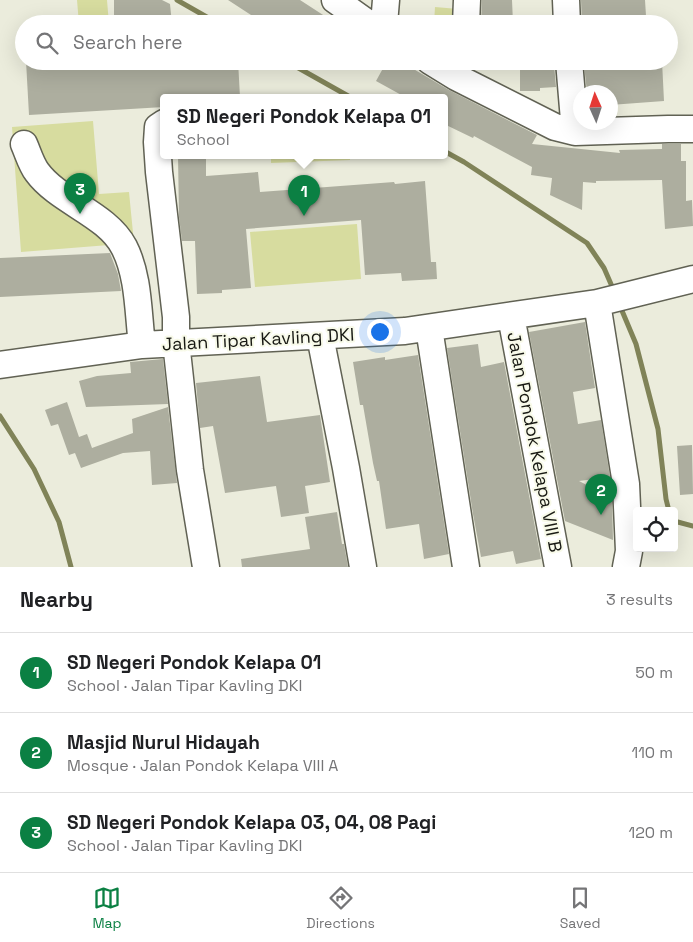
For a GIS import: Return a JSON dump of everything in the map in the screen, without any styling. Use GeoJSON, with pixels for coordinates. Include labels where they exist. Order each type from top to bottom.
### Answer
{"type":"FeatureCollection","features":[{"type":"Feature","properties":{"kind":"street"},"geometry":{"type":"LineString","coordinates":[[335,0],[356,15]]}},
{"type":"Feature","properties":{"kind":"street"},"geometry":{"type":"LineString","coordinates":[[385,15],[386,0]]}},
{"type":"Feature","properties":{"kind":"street"},"geometry":{"type":"LineString","coordinates":[[466,15],[467,0]]}},
{"type":"Feature","properties":{"kind":"street"},"geometry":{"type":"LineString","coordinates":[[566,0],[567,15]]}},
{"type":"Feature","properties":{"kind":"street"},"geometry":{"type":"LineString","coordinates":[[461,70],[555,127],[575,132],[668,128],[693,129]]}},
{"type":"Feature","properties":{"kind":"street"},"geometry":{"type":"LineString","coordinates":[[570,70],[575,132]]}},
{"type":"Feature","properties":{"kind":"street"},"geometry":{"type":"LineString","coordinates":[[160,126],[158,127],[157,142],[176,317],[176,342],[190,470],[206,567]]}},
{"type":"Feature","properties":{"kind":"street"},"geometry":{"type":"LineString","coordinates":[[24,144],[36,171],[47,182],[112,230],[124,246],[134,272],[142,345]]}},
{"type":"Feature","properties":{"kind":"street","name":"Jalan Tipar Kavling DKI"},"geometry":{"type":"LineString","coordinates":[[0,365],[176,342],[405,331],[602,302],[693,279]]}},
{"type":"Feature","properties":{"kind":"street"},"geometry":{"type":"LineString","coordinates":[[602,302],[626,484],[629,550],[626,567]]}},
{"type":"Feature","properties":{"kind":"street","name":"Jalan Pondok Kelapa VIII B"},"geometry":{"type":"LineString","coordinates":[[511,316],[558,567]]}},
{"type":"Feature","properties":{"kind":"street"},"geometry":{"type":"LineString","coordinates":[[429,328],[466,567]]}},
{"type":"Feature","properties":{"kind":"street"},"geometry":{"type":"LineString","coordinates":[[320,336],[346,468],[362,567]]}},
{"type":"Feature","properties":{"kind":"green space"},"geometry":{"type":"Polygon","coordinates":[[[77,0],[107,0],[108,15],[78,15],[77,0]]]}},
{"type":"Feature","properties":{"kind":"green space"},"geometry":{"type":"Polygon","coordinates":[[[435,7],[458,9],[458,15],[435,15],[435,7]]]}},
{"type":"Feature","properties":{"kind":"green space"},"geometry":{"type":"Polygon","coordinates":[[[93,121],[99,194],[129,192],[134,243],[21,252],[12,127],[93,121]]]}},
{"type":"Feature","properties":{"kind":"green space"},"geometry":{"type":"Polygon","coordinates":[[[271,159],[350,159],[350,160],[271,163],[271,159]]]}},
{"type":"Feature","properties":{"kind":"green space"},"geometry":{"type":"Polygon","coordinates":[[[357,224],[361,279],[255,287],[250,232],[357,224]]]}},
{"type":"Feature","properties":{"kind":"building"},"geometry":{"type":"Polygon","coordinates":[[[114,0],[162,0],[170,4],[171,15],[114,15],[114,0]]]}},
{"type":"Feature","properties":{"kind":"building"},"geometry":{"type":"Polygon","coordinates":[[[228,0],[300,0],[323,15],[251,15],[228,0]]]}},
{"type":"Feature","properties":{"kind":"building"},"geometry":{"type":"Polygon","coordinates":[[[482,0],[512,0],[513,15],[481,15],[482,0]]]}},
{"type":"Feature","properties":{"kind":"building"},"geometry":{"type":"Polygon","coordinates":[[[581,0],[645,0],[646,15],[582,15],[581,0]]]}},
{"type":"Feature","properties":{"kind":"building"},"geometry":{"type":"Polygon","coordinates":[[[26,70],[238,70],[240,94],[160,94],[160,107],[29,115],[26,70]]]}},
{"type":"Feature","properties":{"kind":"building"},"geometry":{"type":"Polygon","coordinates":[[[382,70],[415,70],[449,90],[537,135],[532,144],[620,153],[619,150],[662,149],[662,144],[681,144],[681,161],[686,161],[686,201],[692,200],[693,226],[665,229],[662,180],[583,182],[582,210],[550,195],[552,178],[531,175],[532,167],[474,136],[473,138],[448,126],[448,94],[400,94],[376,81],[382,70]]]}},
{"type":"Feature","properties":{"kind":"building"},"geometry":{"type":"Polygon","coordinates":[[[520,70],[554,70],[556,87],[540,88],[540,91],[520,91],[520,70]]]}},
{"type":"Feature","properties":{"kind":"building"},"geometry":{"type":"Polygon","coordinates":[[[585,70],[662,70],[664,101],[618,104],[618,85],[586,85],[585,70]]]}},
{"type":"Feature","properties":{"kind":"building"},"geometry":{"type":"Polygon","coordinates":[[[178,159],[206,159],[206,176],[258,172],[260,192],[425,181],[431,262],[436,262],[437,279],[402,281],[401,273],[365,275],[361,220],[246,229],[251,288],[222,290],[222,293],[197,294],[195,241],[182,241],[179,217],[178,159]]]}},
{"type":"Feature","properties":{"kind":"building"},"geometry":{"type":"Polygon","coordinates":[[[110,253],[118,274],[121,291],[0,297],[0,258],[110,253]]]}},
{"type":"Feature","properties":{"kind":"building"},"geometry":{"type":"Polygon","coordinates":[[[585,322],[595,388],[573,392],[578,424],[601,420],[610,477],[579,481],[612,498],[613,540],[565,521],[529,332],[585,322]]]}},
{"type":"Feature","properties":{"kind":"building"},"geometry":{"type":"Polygon","coordinates":[[[478,344],[481,367],[504,362],[541,559],[516,564],[513,551],[481,557],[447,348],[478,344]]]}},
{"type":"Feature","properties":{"kind":"building"},"geometry":{"type":"Polygon","coordinates":[[[418,355],[449,554],[424,559],[419,524],[386,529],[379,481],[377,481],[373,463],[363,405],[360,405],[353,362],[385,357],[385,360],[418,355]]]}},
{"type":"Feature","properties":{"kind":"building"},"geometry":{"type":"Polygon","coordinates":[[[163,359],[168,404],[86,407],[79,381],[97,376],[131,373],[130,362],[163,359]]]}},
{"type":"Feature","properties":{"kind":"building"},"geometry":{"type":"Polygon","coordinates":[[[260,376],[267,422],[320,415],[330,482],[305,486],[309,513],[281,517],[276,486],[225,493],[213,426],[200,428],[196,383],[260,376]]]}},
{"type":"Feature","properties":{"kind":"building"},"geometry":{"type":"Polygon","coordinates":[[[67,402],[79,437],[87,434],[92,448],[133,433],[132,419],[168,407],[177,483],[152,485],[150,451],[123,453],[81,468],[75,453],[69,455],[58,424],[51,426],[45,410],[67,402]]]}},
{"type":"Feature","properties":{"kind":"building"},"geometry":{"type":"Polygon","coordinates":[[[692,445],[693,494],[680,495],[677,446],[692,445]]]}},
{"type":"Feature","properties":{"kind":"building"},"geometry":{"type":"Polygon","coordinates":[[[337,512],[348,567],[242,567],[241,559],[310,549],[305,517],[337,512]]]}},
{"type":"Feature","properties":{"kind":"waterway"},"geometry":{"type":"LineString","coordinates":[[177,0],[203,15]]}},
{"type":"Feature","properties":{"kind":"waterway"},"geometry":{"type":"LineString","coordinates":[[302,70],[345,94]]}},
{"type":"Feature","properties":{"kind":"waterway"},"geometry":{"type":"LineString","coordinates":[[448,153],[587,243],[604,268],[614,291]]}},
{"type":"Feature","properties":{"kind":"waterway"},"geometry":{"type":"LineString","coordinates":[[620,306],[636,344],[658,429],[668,507]]}},
{"type":"Feature","properties":{"kind":"waterway"},"geometry":{"type":"LineString","coordinates":[[0,416],[34,469],[59,522],[71,567]]}},
{"type":"Feature","properties":{"kind":"waterway"},"geometry":{"type":"LineString","coordinates":[[678,522],[693,526]]}},
{"type":"Feature","properties":{"kind":"place","name":"SD Negeri Pondok Kelapa 03, 04, 08 Pagi"},"geometry":{"type":"Point","coordinates":[80,214]}},
{"type":"Feature","properties":{"kind":"place","name":"SD Negeri Pondok Kelapa 01"},"geometry":{"type":"Point","coordinates":[304,216]}},
{"type":"Feature","properties":{"kind":"place","name":"Masjid Nurul Hidayah"},"geometry":{"type":"Point","coordinates":[601,515]}}]}
